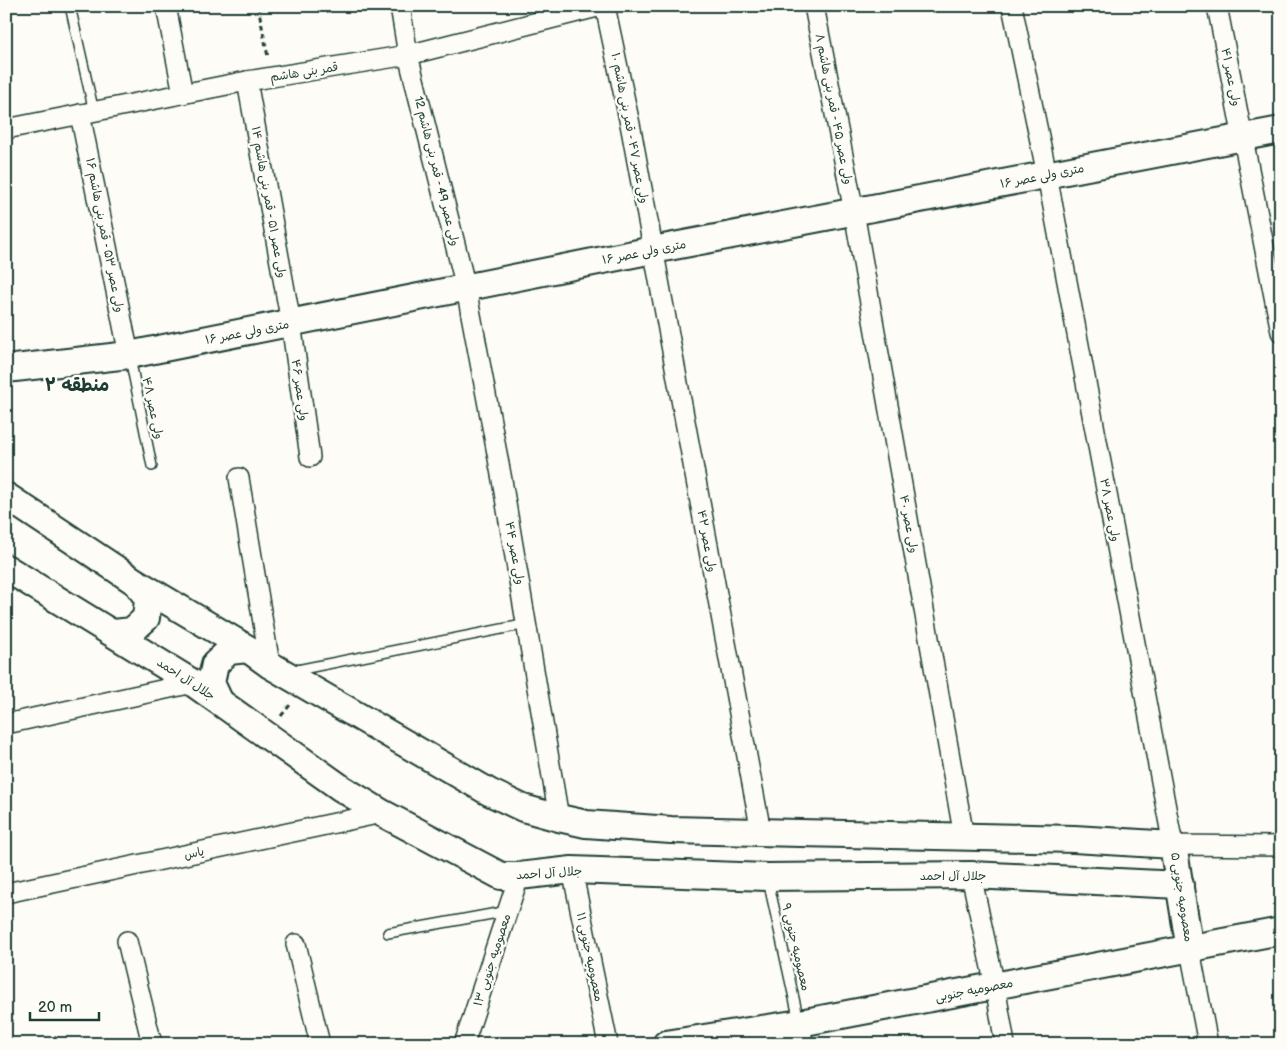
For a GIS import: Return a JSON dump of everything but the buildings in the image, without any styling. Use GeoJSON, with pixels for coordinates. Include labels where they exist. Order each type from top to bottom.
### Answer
{"type":"FeatureCollection","features":[{"type":"Feature","properties":{"kind":"street"},"geometry":{"type":"LineString","coordinates":[[166,6],[183,94]]}},
{"type":"Feature","properties":{"kind":"street","name":"ولی عصر 49 - قمر بنی هاشم 12"},"geometry":{"type":"LineString","coordinates":[[400,6],[408,54],[466,288]]}},
{"type":"Feature","properties":{"kind":"street","name":"قمر بنی هاشم"},"geometry":{"type":"LineString","coordinates":[[6,129],[247,81],[408,54],[601,6]]}},
{"type":"Feature","properties":{"kind":"street","name":"ولی عصر ۴۷ - قمر بنی هاشم ۱۰"},"geometry":{"type":"LineString","coordinates":[[605,6],[631,129],[653,250]]}},
{"type":"Feature","properties":{"kind":"street","name":"ولی عصر ۴۵ - قمر بنی هاشم ۸"},"geometry":{"type":"LineString","coordinates":[[814,6],[854,212]]}},
{"type":"Feature","properties":{"kind":"street","name":"ولی عصر ۳۸"},"geometry":{"type":"LineString","coordinates":[[1012,6],[1048,175],[1173,845]]}},
{"type":"Feature","properties":{"kind":"street","name":"ولی عصر ۴۱"},"geometry":{"type":"LineString","coordinates":[[1218,11],[1281,332]]}},
{"type":"Feature","properties":{"kind":"street","name":"ولی عصر ۵۱ - قمر بنی هاشم ۱۴"},"geometry":{"type":"LineString","coordinates":[[247,81],[291,323]]}},
{"type":"Feature","properties":{"kind":"street","name":"ولی عصر ۵۳ - قمر بنی هاشم ۱۶"},"geometry":{"type":"LineString","coordinates":[[87,113],[129,355]]}},
{"type":"Feature","properties":{"kind":"street","name":"۱۶ متری ولی عصر"},"geometry":{"type":"LineString","coordinates":[[6,369],[129,355],[653,250],[1281,130]]}},
{"type":"Feature","properties":{"kind":"street","name":"ولی عصر ۴۰"},"geometry":{"type":"LineString","coordinates":[[854,212],[964,836]]}},
{"type":"Feature","properties":{"kind":"street","name":"ولی عصر ۴۲"},"geometry":{"type":"LineString","coordinates":[[653,250],[761,832]]}},
{"type":"Feature","properties":{"kind":"street","name":"ولی عصر ۴۴"},"geometry":{"type":"LineString","coordinates":[[466,288],[527,624],[559,818]]}},
{"type":"Feature","properties":{"kind":"street","name":"ولی عصر ۴۶"},"geometry":{"type":"LineString","coordinates":[[291,323],[310,458]]}},
{"type":"Feature","properties":{"kind":"street"},"geometry":{"type":"LineString","coordinates":[[239,478],[287,674]]}},
{"type":"Feature","properties":{"kind":"street"},"geometry":{"type":"LineString","coordinates":[[6,496],[137,583],[287,674],[489,792],[523,808],[559,818],[586,824],[672,830],[1074,839],[1173,845],[1281,846]]}},
{"type":"Feature","properties":{"kind":"street","name":"جلال آل احمد"},"geometry":{"type":"LineString","coordinates":[[6,568],[194,683],[341,788],[382,813],[500,876],[519,876],[572,870],[767,877],[971,875],[1180,885]]}},
{"type":"Feature","properties":{"kind":"street"},"geometry":{"type":"LineString","coordinates":[[114,633],[132,631],[146,618],[148,599],[137,583]]}},
{"type":"Feature","properties":{"kind":"street"},"geometry":{"type":"LineString","coordinates":[[219,700],[211,683],[215,664],[229,651],[248,650]]}},
{"type":"Feature","properties":{"kind":"street"},"geometry":{"type":"LineString","coordinates":[[6,724],[194,683]]}},
{"type":"Feature","properties":{"kind":"street","name":"یاس"},"geometry":{"type":"LineString","coordinates":[[6,893],[382,813]]}},
{"type":"Feature","properties":{"kind":"street","name":"معصومیه جنوبی ۵"},"geometry":{"type":"LineString","coordinates":[[1173,845],[1190,950]]}},
{"type":"Feature","properties":{"kind":"street","name":"معصومیه جنوبی ۱۱"},"geometry":{"type":"LineString","coordinates":[[572,870],[608,1044]]}},
{"type":"Feature","properties":{"kind":"street"},"geometry":{"type":"LineString","coordinates":[[971,875],[995,986],[1005,1044]]}},
{"type":"Feature","properties":{"kind":"street","name":"معصومیه جنوبی ۱۳"},"geometry":{"type":"LineString","coordinates":[[464,1044],[519,876]]}},
{"type":"Feature","properties":{"kind":"street","name":"معصومیه جنوبی"},"geometry":{"type":"LineString","coordinates":[[666,1044],[801,1034],[995,986],[1281,931]]}},
{"type":"Feature","properties":{"kind":"street"},"geometry":{"type":"LineString","coordinates":[[127,941],[152,1044]]}},
{"type":"Feature","properties":{"kind":"street"},"geometry":{"type":"LineString","coordinates":[[296,944],[320,1044]]}},
{"type":"Feature","properties":{"kind":"street"},"geometry":{"type":"LineString","coordinates":[[1190,950],[1208,1044]]}},
{"type":"Feature","properties":{"kind":"lane"},"geometry":{"type":"LineString","coordinates":[[70,6],[87,113]]}},
{"type":"Feature","properties":{"kind":"lane","name":"ولی عصر ۴۸"},"geometry":{"type":"LineString","coordinates":[[129,355],[152,466]]}},
{"type":"Feature","properties":{"kind":"lane"},"geometry":{"type":"LineString","coordinates":[[287,674],[527,624]]}},
{"type":"Feature","properties":{"kind":"lane","name":"معصومیه جنوبی ۹"},"geometry":{"type":"LineString","coordinates":[[767,877],[801,1034]]}},
{"type":"Feature","properties":{"kind":"lane"},"geometry":{"type":"LineString","coordinates":[[388,933],[508,911]]}},
{"type":"Feature","properties":{"kind":"path"},"geometry":{"type":"LineString","coordinates":[[258,6],[272,77]]}},
{"type":"Feature","properties":{"kind":"path"},"geometry":{"type":"LineString","coordinates":[[266,734],[287,674]]}},
{"type":"Feature","properties":{"kind":"district","name":"منطقه ۲"},"geometry":{"type":"Point","coordinates":[77,385]}}]}
